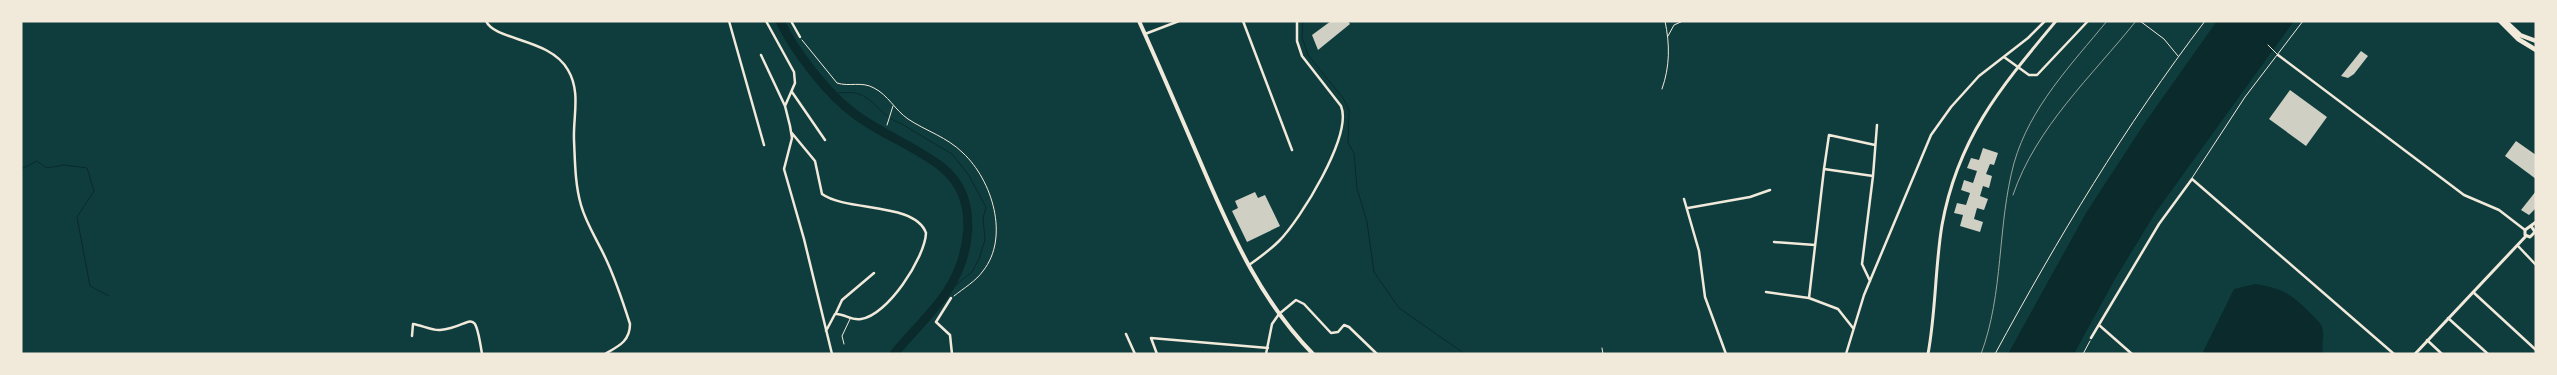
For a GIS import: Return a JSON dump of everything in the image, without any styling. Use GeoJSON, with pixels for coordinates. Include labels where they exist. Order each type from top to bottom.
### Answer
{"type":"FeatureCollection","features":[{"type":"Feature","properties":{"kind":"highway"},"geometry":{"type":"LineString","coordinates":[[2500,21],[2518,39],[2536,50]]}},
{"type":"Feature","properties":{"kind":"highway"},"geometry":{"type":"LineString","coordinates":[[2505,21],[2520,35],[2536,41]]}},
{"type":"Feature","properties":{"kind":"main road"},"geometry":{"type":"LineString","coordinates":[[1140,21],[1228,225],[1249,266],[1279,314],[1313,354]]}},
{"type":"Feature","properties":{"kind":"main road"},"geometry":{"type":"LineString","coordinates":[[1928,354],[1942,224],[1954,179],[1978,122],[2017,67],[2056,21]]}},
{"type":"Feature","properties":{"kind":"main road"},"geometry":{"type":"LineString","coordinates":[[2415,354],[2518,246],[2526,236],[2525,230],[2536,222]]}},
{"type":"Feature","properties":{"kind":"main road"},"geometry":{"type":"LineString","coordinates":[[2526,236],[2531,237],[2535,234],[2535,229],[2531,226]]}},
{"type":"Feature","properties":{"kind":"street"},"geometry":{"type":"LineString","coordinates":[[486,21],[493,30],[536,44],[554,54],[564,64],[573,80],[576,97],[575,153],[580,203],[611,271],[630,324],[629,334],[625,342],[605,354]]}},
{"type":"Feature","properties":{"kind":"street"},"geometry":{"type":"LineString","coordinates":[[729,21],[764,145]]}},
{"type":"Feature","properties":{"kind":"street"},"geometry":{"type":"LineString","coordinates":[[766,21],[794,72],[795,83],[785,106]]}},
{"type":"Feature","properties":{"kind":"street"},"geometry":{"type":"LineString","coordinates":[[792,21],[800,37]]}},
{"type":"Feature","properties":{"kind":"street"},"geometry":{"type":"LineString","coordinates":[[1145,34],[1179,21]]}},
{"type":"Feature","properties":{"kind":"street"},"geometry":{"type":"LineString","coordinates":[[1243,21],[1292,150]]}},
{"type":"Feature","properties":{"kind":"street"},"geometry":{"type":"LineString","coordinates":[[1249,266],[1280,240],[1292,224],[1330,162],[1342,132],[1343,115],[1341,106],[1302,56],[1299,49],[1297,21]]}},
{"type":"Feature","properties":{"kind":"street"},"geometry":{"type":"LineString","coordinates":[[1846,354],[1870,281],[1931,135],[1964,91],[2045,21]]}},
{"type":"Feature","properties":{"kind":"street"},"geometry":{"type":"LineString","coordinates":[[2004,57],[2029,75],[2040,74],[2088,21]]}},
{"type":"Feature","properties":{"kind":"street"},"geometry":{"type":"LineString","coordinates":[[2278,54],[2464,195],[2499,210],[2525,230]]}},
{"type":"Feature","properties":{"kind":"street"},"geometry":{"type":"LineString","coordinates":[[761,55],[785,106],[791,132],[784,169],[804,239],[832,354]]}},
{"type":"Feature","properties":{"kind":"street"},"geometry":{"type":"LineString","coordinates":[[792,92],[825,140]]}},
{"type":"Feature","properties":{"kind":"street"},"geometry":{"type":"LineString","coordinates":[[1870,281],[1862,264],[1877,125]]}},
{"type":"Feature","properties":{"kind":"street"},"geometry":{"type":"LineString","coordinates":[[791,132],[815,161],[822,194],[828,198],[846,203],[914,218],[924,227],[926,233],[914,266],[882,309],[862,319],[850,319],[835,314]]}},
{"type":"Feature","properties":{"kind":"street"},"geometry":{"type":"LineString","coordinates":[[1809,298],[1829,135],[1875,145]]}},
{"type":"Feature","properties":{"kind":"street"},"geometry":{"type":"LineString","coordinates":[[1824,169],[1872,176]]}},
{"type":"Feature","properties":{"kind":"street"},"geometry":{"type":"LineString","coordinates":[[2091,338],[2159,224],[2192,179],[2394,354]]}},
{"type":"Feature","properties":{"kind":"street"},"geometry":{"type":"LineString","coordinates":[[1688,208],[1750,197],[1770,190]]}},
{"type":"Feature","properties":{"kind":"street"},"geometry":{"type":"LineString","coordinates":[[1684,199],[1699,251],[1705,297],[1726,354]]}},
{"type":"Feature","properties":{"kind":"street"},"geometry":{"type":"LineString","coordinates":[[1774,242],[1814,245]]}},
{"type":"Feature","properties":{"kind":"street"},"geometry":{"type":"LineString","coordinates":[[2518,246],[2536,265]]}},
{"type":"Feature","properties":{"kind":"street"},"geometry":{"type":"LineString","coordinates":[[826,331],[842,300],[874,273]]}},
{"type":"Feature","properties":{"kind":"street"},"geometry":{"type":"LineString","coordinates":[[1766,292],[1809,298],[1838,309],[1854,329]]}},
{"type":"Feature","properties":{"kind":"street"},"geometry":{"type":"LineString","coordinates":[[2473,292],[2536,350]]}},
{"type":"Feature","properties":{"kind":"street"},"geometry":{"type":"LineString","coordinates":[[952,298],[936,322],[950,336],[952,354]]}},
{"type":"Feature","properties":{"kind":"street"},"geometry":{"type":"LineString","coordinates":[[1266,354],[1270,330],[1279,314],[1293,301],[1300,301],[1331,333],[1338,332],[1344,325],[1350,327],[1377,354]]}},
{"type":"Feature","properties":{"kind":"street"},"geometry":{"type":"LineString","coordinates":[[2448,318],[2488,354]]}},
{"type":"Feature","properties":{"kind":"street"},"geometry":{"type":"LineString","coordinates":[[412,336],[413,324],[441,330],[468,321],[473,322],[476,324],[479,334],[482,354]]}},
{"type":"Feature","properties":{"kind":"street"},"geometry":{"type":"LineString","coordinates":[[2099,325],[2132,354]]}},
{"type":"Feature","properties":{"kind":"street"},"geometry":{"type":"LineString","coordinates":[[1126,334],[1135,354]]}},
{"type":"Feature","properties":{"kind":"street"},"geometry":{"type":"LineString","coordinates":[[1156,354],[1150,338],[1268,348]]}},
{"type":"Feature","properties":{"kind":"street"},"geometry":{"type":"LineString","coordinates":[[2427,340],[2442,354]]}},
{"type":"Feature","properties":{"kind":"lane"},"geometry":{"type":"LineString","coordinates":[[2140,21],[2164,39],[2178,57]]}},
{"type":"Feature","properties":{"kind":"lane"},"geometry":{"type":"LineString","coordinates":[[1995,354],[2082,201],[2178,57],[2205,21]]}},
{"type":"Feature","properties":{"kind":"lane"},"geometry":{"type":"LineString","coordinates":[[2192,179],[2245,97],[2303,21]]}},
{"type":"Feature","properties":{"kind":"lane"},"geometry":{"type":"LineString","coordinates":[[2268,45],[2278,54]]}},
{"type":"Feature","properties":{"kind":"lane"},"geometry":{"type":"LineString","coordinates":[[844,344],[842,336],[850,319]]}},
{"type":"Feature","properties":{"kind":"lane"},"geometry":{"type":"LineString","coordinates":[[1602,348],[1603,354]]}},
{"type":"Feature","properties":{"kind":"path"},"geometry":{"type":"LineString","coordinates":[[1662,89],[1668,73],[1670,56],[1665,21]]}},
{"type":"Feature","properties":{"kind":"path"},"geometry":{"type":"LineString","coordinates":[[1668,37],[1674,24],[1683,21]]}},
{"type":"Feature","properties":{"kind":"path"},"geometry":{"type":"LineString","coordinates":[[800,37],[837,84],[863,84],[873,87],[909,119],[946,140],[962,152],[980,174],[992,205],[996,230],[991,258],[983,273],[952,298]]}},
{"type":"Feature","properties":{"kind":"path"},"geometry":{"type":"LineString","coordinates":[[887,125],[894,105]]}},
{"type":"Feature","properties":{"kind":"path"},"geometry":{"type":"LineString","coordinates":[[2083,354],[2091,338]]}},
{"type":"Feature","properties":{"kind":"water"},"geometry":{"type":"Polygon","coordinates":[[[2217,21],[2294,21],[2156,212],[2115,279],[2074,354],[2008,354],[2086,213],[2144,124],[2217,21]]]}},
{"type":"Feature","properties":{"kind":"water"},"geometry":{"type":"Polygon","coordinates":[[[2255,284],[2285,292],[2297,300],[2316,319],[2323,330],[2323,354],[2202,354],[2234,289],[2255,284]]]}},
{"type":"Feature","properties":{"kind":"building"},"geometry":{"type":"Polygon","coordinates":[[[1331,21],[1348,21],[1350,24],[1318,50],[1312,35],[1331,21]]]}},
{"type":"Feature","properties":{"kind":"building"},"geometry":{"type":"Polygon","coordinates":[[[2361,51],[2368,56],[2354,74],[2348,78],[2341,76],[2361,51]]]}},
{"type":"Feature","properties":{"kind":"building"},"geometry":{"type":"Polygon","coordinates":[[[2290,90],[2327,117],[2306,146],[2269,119],[2290,90]]]}},
{"type":"Feature","properties":{"kind":"building"},"geometry":{"type":"Polygon","coordinates":[[[2516,141],[2536,155],[2536,179],[2505,156],[2516,141]]]}},
{"type":"Feature","properties":{"kind":"building"},"geometry":{"type":"Polygon","coordinates":[[[1983,148],[1998,153],[1994,165],[1990,164],[1986,174],[1992,176],[1989,188],[1983,186],[1980,196],[1988,199],[1984,210],[1977,208],[1974,219],[1983,222],[1980,232],[1960,226],[1963,215],[1954,213],[1957,203],[1966,205],[1970,193],[1961,190],[1964,180],[1973,183],[1977,171],[1967,168],[1971,158],[1979,160],[1983,148]]]}},
{"type":"Feature","properties":{"kind":"building"},"geometry":{"type":"Polygon","coordinates":[[[2536,191],[2536,208],[2529,215],[2521,210],[2536,191]]]}},
{"type":"Feature","properties":{"kind":"building"},"geometry":{"type":"Polygon","coordinates":[[[1255,192],[1258,198],[1265,195],[1280,226],[1247,242],[1232,211],[1238,208],[1235,201],[1255,192]]]}},
{"type":"Feature","properties":{"kind":"waterway"},"geometry":{"type":"LineString","coordinates":[[780,21],[803,59],[834,96],[866,122],[943,168],[955,181],[963,196],[967,212],[968,229],[961,263],[946,293],[894,354]]}},
{"type":"Feature","properties":{"kind":"waterway"},"geometry":{"type":"LineString","coordinates":[[1303,21],[1302,37],[1308,55],[1343,98],[1349,110],[1348,143],[1354,153],[1357,188],[1367,222],[1374,272],[1399,308],[1465,354]]}},
{"type":"Feature","properties":{"kind":"waterway"},"geometry":{"type":"LineString","coordinates":[[832,93],[856,93],[863,96],[874,103],[888,117],[952,154],[968,174],[986,207],[983,218],[985,240],[979,259],[972,272],[946,293]]}},
{"type":"Feature","properties":{"kind":"waterway"},"geometry":{"type":"LineString","coordinates":[[21,169],[37,161],[47,168],[64,165],[87,168],[94,191],[77,217],[90,286],[109,296]]}},
{"type":"Feature","properties":{"kind":"railway"},"geometry":{"type":"LineString","coordinates":[[1981,354],[1993,307],[2009,187],[2021,143],[2030,123],[2053,87],[2107,21]]}},
{"type":"Feature","properties":{"kind":"railway"},"geometry":{"type":"LineString","coordinates":[[2013,195],[2023,170],[2050,125],[2136,21]]}}]}
